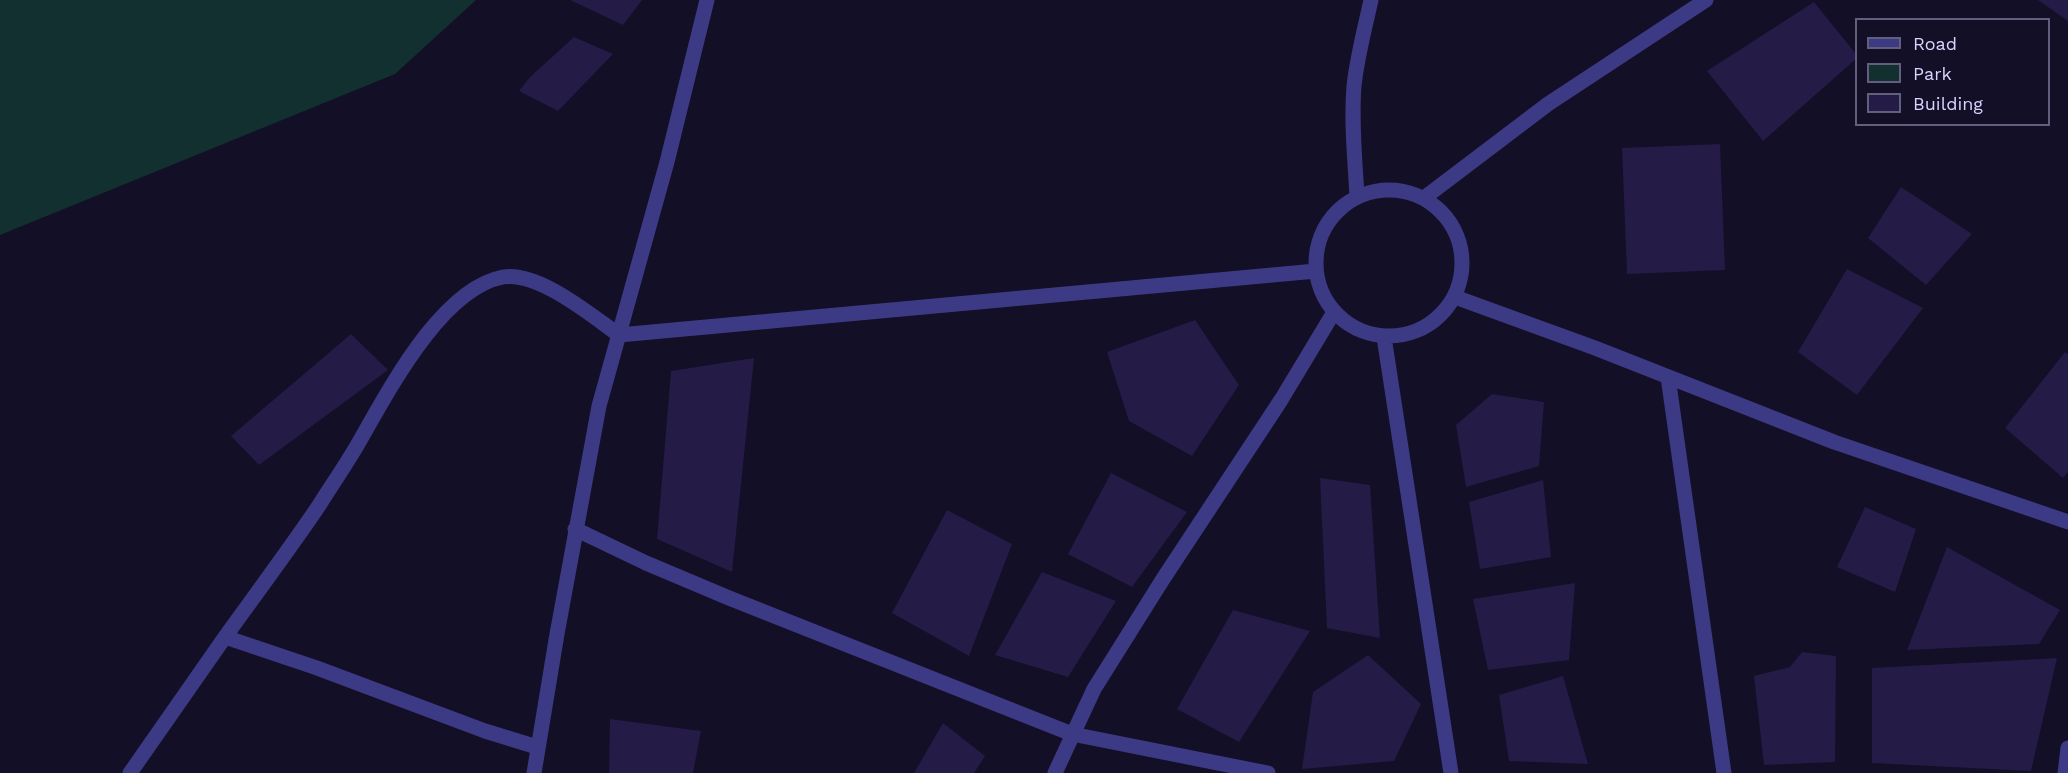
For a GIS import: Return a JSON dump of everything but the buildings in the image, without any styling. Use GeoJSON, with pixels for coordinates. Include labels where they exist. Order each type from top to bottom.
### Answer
{"type":"FeatureCollection","features":[{"type":"Feature","properties":{"kind":"street"},"geometry":{"type":"LineString","coordinates":[[534,773],[575,530],[599,406],[667,162],[706,0]]}},
{"type":"Feature","properties":{"kind":"street"},"geometry":{"type":"LineString","coordinates":[[1358,196],[1354,141],[1354,87],[1371,0]]}},
{"type":"Feature","properties":{"kind":"street"},"geometry":{"type":"LineString","coordinates":[[1424,198],[1548,104],[1706,0]]}},
{"type":"Feature","properties":{"kind":"street"},"geometry":{"type":"LineString","coordinates":[[1391,189],[1424,198],[1442,212],[1455,231],[1462,252],[1462,275],[1455,297],[1443,314],[1426,327],[1405,336],[1384,337],[1365,333],[1348,325],[1334,312],[1322,293],[1316,271],[1317,248],[1325,227],[1339,209],[1358,196],[1374,191],[1391,189]]}},
{"type":"Feature","properties":{"kind":"street"},"geometry":{"type":"LineString","coordinates":[[130,773],[308,522],[412,355],[438,321],[462,296],[483,284],[504,277],[537,283],[568,298],[619,335],[1316,271]]}},
{"type":"Feature","properties":{"kind":"street"},"geometry":{"type":"LineString","coordinates":[[1455,297],[1596,348],[1833,442],[2068,522]]}},
{"type":"Feature","properties":{"kind":"street"},"geometry":{"type":"LineString","coordinates":[[1055,773],[1094,689],[1126,636],[1281,400],[1334,312]]}},
{"type":"Feature","properties":{"kind":"street"},"geometry":{"type":"LineString","coordinates":[[1384,337],[1451,773]]}},
{"type":"Feature","properties":{"kind":"street"},"geometry":{"type":"LineString","coordinates":[[1668,377],[1724,773]]}},
{"type":"Feature","properties":{"kind":"street"},"geometry":{"type":"LineString","coordinates":[[575,530],[645,563],[729,598],[1072,734],[1268,773]]}},
{"type":"Feature","properties":{"kind":"street"},"geometry":{"type":"LineString","coordinates":[[225,637],[317,668],[486,731],[537,747]]}},
{"type":"Feature","properties":{"kind":"street"},"geometry":{"type":"LineString","coordinates":[[2066,773],[2068,748]]}},
{"type":"Feature","properties":{"kind":"green space"},"geometry":{"type":"Polygon","coordinates":[[[0,0],[476,0],[395,74],[0,235],[0,0]]]}}]}
